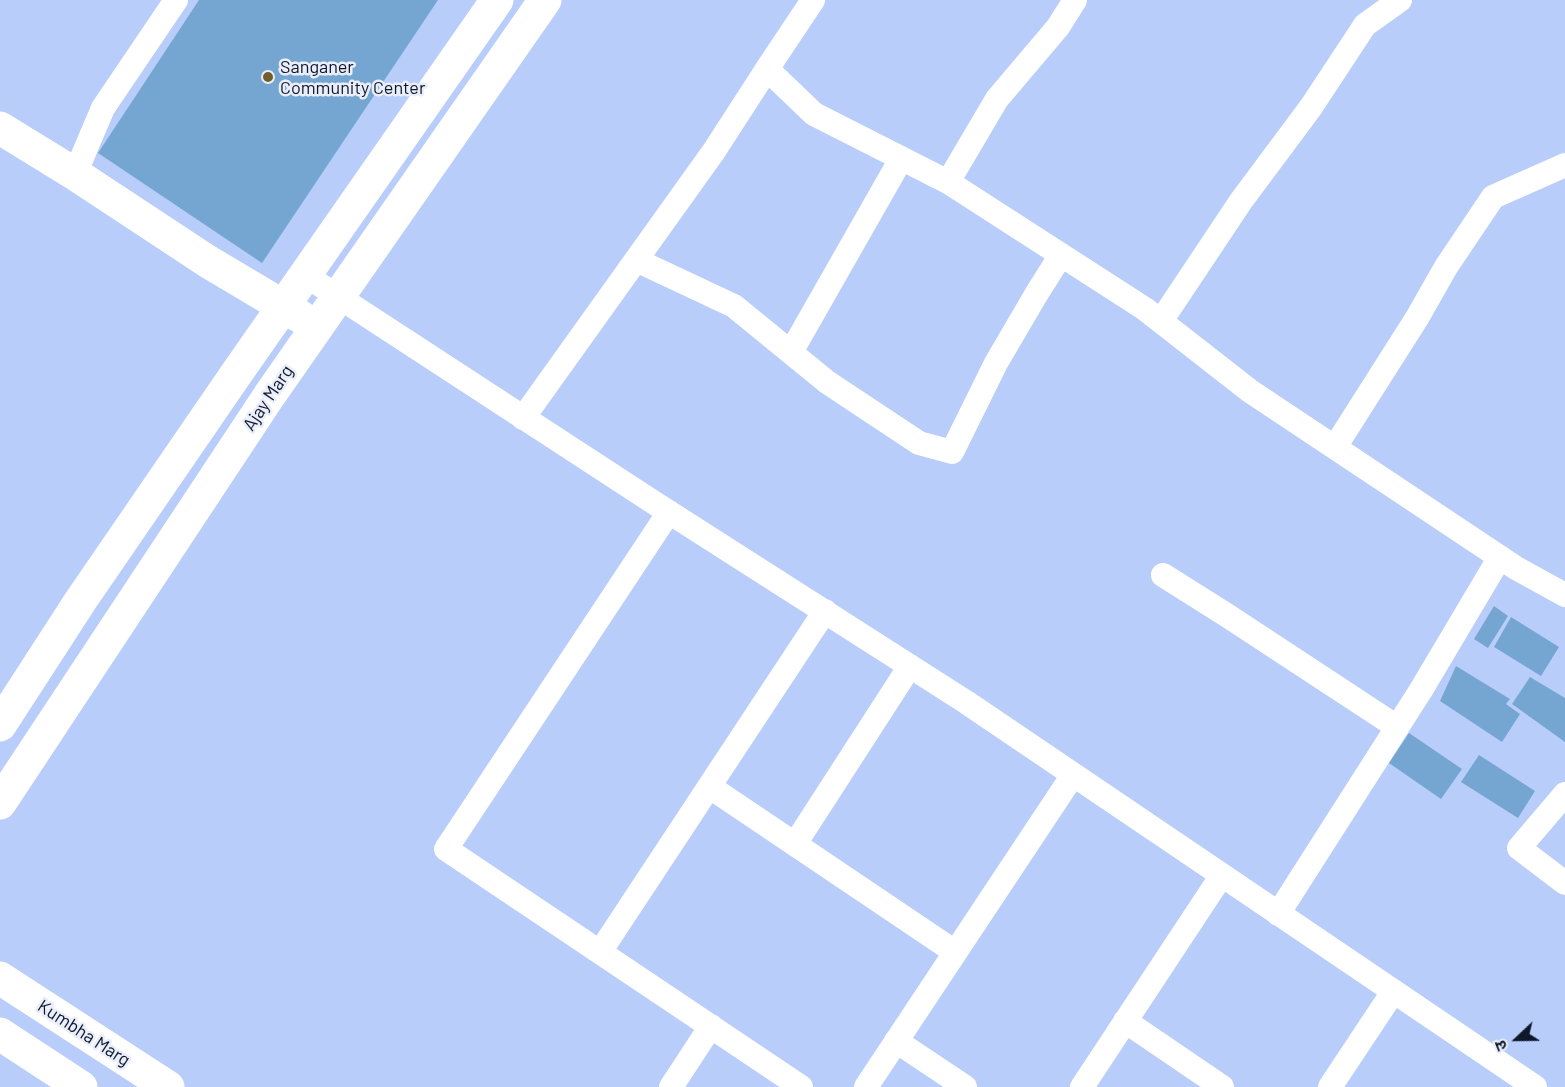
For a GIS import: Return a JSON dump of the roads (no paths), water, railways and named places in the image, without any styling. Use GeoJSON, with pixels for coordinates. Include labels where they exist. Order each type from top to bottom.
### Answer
{"type":"FeatureCollection","features":[{"type":"Feature","properties":{"kind":"street"},"geometry":{"type":"LineString","coordinates":[[75,174],[103,108],[176,0]]}},
{"type":"Feature","properties":{"kind":"street"},"geometry":{"type":"LineString","coordinates":[[0,725],[81,600],[497,0]]}},
{"type":"Feature","properties":{"kind":"street","name":"Ajay Marg"},"geometry":{"type":"LineString","coordinates":[[0,803],[269,396],[545,0]]}},
{"type":"Feature","properties":{"kind":"street"},"geometry":{"type":"LineString","coordinates":[[523,418],[714,151],[813,0]]}},
{"type":"Feature","properties":{"kind":"street"},"geometry":{"type":"LineString","coordinates":[[948,182],[997,99],[1058,27],[1075,0]]}},
{"type":"Feature","properties":{"kind":"street"},"geometry":{"type":"LineString","coordinates":[[1161,321],[1241,201],[1311,107],[1365,25],[1400,0]]}},
{"type":"Feature","properties":{"kind":"street"},"geometry":{"type":"LineString","coordinates":[[767,69],[814,114],[948,182],[1145,309],[1250,391],[1516,568],[1565,595]]}},
{"type":"Feature","properties":{"kind":"street"},"geometry":{"type":"LineString","coordinates":[[0,128],[75,174],[207,261],[318,326]]}},
{"type":"Feature","properties":{"kind":"street"},"geometry":{"type":"LineString","coordinates":[[791,352],[901,159]]}},
{"type":"Feature","properties":{"kind":"street"},"geometry":{"type":"LineString","coordinates":[[1335,447],[1417,318],[1446,267],[1493,197],[1565,165]]}},
{"type":"Feature","properties":{"kind":"street"},"geometry":{"type":"LineString","coordinates":[[636,260],[734,306],[828,382],[919,443],[952,453],[996,363],[1036,293],[1061,255]]}},
{"type":"Feature","properties":{"kind":"street"},"geometry":{"type":"LineString","coordinates":[[305,275],[523,418],[966,702],[1535,1087]]}},
{"type":"Feature","properties":{"kind":"street"},"geometry":{"type":"LineString","coordinates":[[669,512],[446,849],[801,1087]]}},
{"type":"Feature","properties":{"kind":"street"},"geometry":{"type":"LineString","coordinates":[[1278,914],[1397,727],[1500,557]]}},
{"type":"Feature","properties":{"kind":"street"},"geometry":{"type":"LineString","coordinates":[[1163,575],[1228,615],[1397,727]]}},
{"type":"Feature","properties":{"kind":"street"},"geometry":{"type":"LineString","coordinates":[[600,952],[825,611]]}},
{"type":"Feature","properties":{"kind":"street"},"geometry":{"type":"LineString","coordinates":[[795,844],[910,666]]}},
{"type":"Feature","properties":{"kind":"street"},"geometry":{"type":"LineString","coordinates":[[866,1087],[1073,775]]}},
{"type":"Feature","properties":{"kind":"street"},"geometry":{"type":"LineString","coordinates":[[710,787],[955,952]]}},
{"type":"Feature","properties":{"kind":"street"},"geometry":{"type":"LineString","coordinates":[[1565,794],[1519,848],[1565,883]]}},
{"type":"Feature","properties":{"kind":"street"},"geometry":{"type":"LineString","coordinates":[[1082,1087],[1222,875]]}},
{"type":"Feature","properties":{"kind":"street","name":"Kumbha Marg"},"geometry":{"type":"LineString","coordinates":[[0,978],[168,1087]]}},
{"type":"Feature","properties":{"kind":"street"},"geometry":{"type":"LineString","coordinates":[[1330,1087],[1393,992]]}},
{"type":"Feature","properties":{"kind":"street"},"geometry":{"type":"LineString","coordinates":[[1125,1021],[1222,1087]]}},
{"type":"Feature","properties":{"kind":"street"},"geometry":{"type":"LineString","coordinates":[[671,1087],[711,1026]]}},
{"type":"Feature","properties":{"kind":"street"},"geometry":{"type":"LineString","coordinates":[[0,1034],[81,1087]]}},
{"type":"Feature","properties":{"kind":"street"},"geometry":{"type":"LineString","coordinates":[[896,1041],[965,1087]]}},
{"type":"Feature","properties":{"kind":"place","name":"Sanganer Community Center"},"geometry":{"type":"Point","coordinates":[268,77]}}]}
